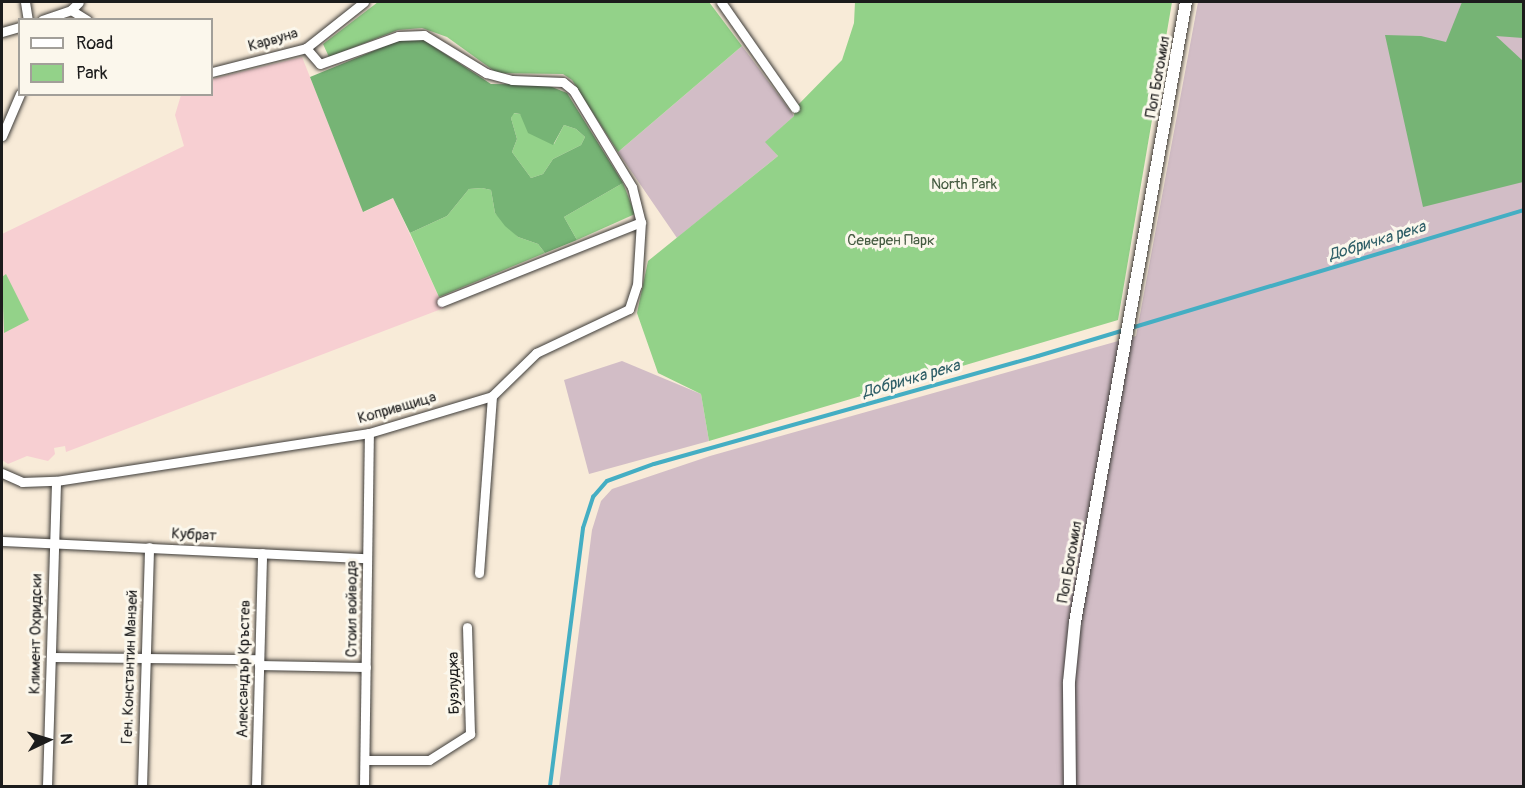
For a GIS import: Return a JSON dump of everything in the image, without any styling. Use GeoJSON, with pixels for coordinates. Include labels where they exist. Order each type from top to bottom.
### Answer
{"type":"FeatureCollection","features":[{"type":"Feature","properties":{"kind":"street"},"geometry":{"type":"LineString","coordinates":[[25,2],[28,18]]}},
{"type":"Feature","properties":{"kind":"street"},"geometry":{"type":"LineString","coordinates":[[48,18],[71,10],[79,2]]}},
{"type":"Feature","properties":{"kind":"street","name":"Карвуна"},"geometry":{"type":"LineString","coordinates":[[213,72],[306,48],[364,2]]}},
{"type":"Feature","properties":{"kind":"street"},"geometry":{"type":"LineString","coordinates":[[721,2],[795,108]]}},
{"type":"Feature","properties":{"kind":"street","name":"Поп Богомил"},"geometry":{"type":"LineString","coordinates":[[1070,786],[1069,682],[1075,622],[1135,300],[1186,2]]}},
{"type":"Feature","properties":{"kind":"street"},"geometry":{"type":"LineString","coordinates":[[71,10],[84,18]]}},
{"type":"Feature","properties":{"kind":"street"},"geometry":{"type":"LineString","coordinates":[[2,32],[18,28]]}},
{"type":"Feature","properties":{"kind":"street","name":"Копривщица"},"geometry":{"type":"LineString","coordinates":[[2,473],[22,482],[56,481],[369,433],[492,396],[536,352],[629,309],[637,285],[641,222],[632,187],[573,90],[563,82],[512,80],[486,73],[424,35],[398,36],[320,64],[306,48]]}},
{"type":"Feature","properties":{"kind":"street"},"geometry":{"type":"LineString","coordinates":[[2,136],[19,96]]}},
{"type":"Feature","properties":{"kind":"street"},"geometry":{"type":"LineString","coordinates":[[441,302],[641,222]]}},
{"type":"Feature","properties":{"kind":"street"},"geometry":{"type":"LineString","coordinates":[[479,573],[492,396]]}},
{"type":"Feature","properties":{"kind":"street","name":"Стоил войвода"},"geometry":{"type":"LineString","coordinates":[[364,786],[369,433]]}},
{"type":"Feature","properties":{"kind":"street","name":"Климент Охридски"},"geometry":{"type":"LineString","coordinates":[[47,786],[56,481]]}},
{"type":"Feature","properties":{"kind":"street","name":"Кубрат"},"geometry":{"type":"LineString","coordinates":[[2,541],[367,558]]}},
{"type":"Feature","properties":{"kind":"street","name":"Ген. Константин Манзей"},"geometry":{"type":"LineString","coordinates":[[142,786],[148,548]]}},
{"type":"Feature","properties":{"kind":"street","name":"Александър Кръстев"},"geometry":{"type":"LineString","coordinates":[[256,786],[262,553]]}},
{"type":"Feature","properties":{"kind":"street","name":"Бузлуджа"},"geometry":{"type":"LineString","coordinates":[[365,760],[429,760],[470,734],[467,627]]}},
{"type":"Feature","properties":{"kind":"street"},"geometry":{"type":"LineString","coordinates":[[51,657],[366,667]]}},
{"type":"Feature","properties":{"kind":"shaded area"},"geometry":{"type":"Polygon","coordinates":[[[1198,2],[1523,2],[1523,786],[559,786],[592,530],[601,501],[612,489],[710,456],[1136,336],[1198,2]]]}},
{"type":"Feature","properties":{"kind":"shaded area"},"geometry":{"type":"Polygon","coordinates":[[[742,46],[794,116],[766,142],[778,156],[677,238],[618,152],[742,46]]]}},
{"type":"Feature","properties":{"kind":"shaded area"},"geometry":{"type":"Polygon","coordinates":[[[302,57],[364,212],[393,198],[444,308],[66,452],[65,446],[54,448],[55,454],[48,461],[27,456],[8,464],[2,460],[2,234],[184,146],[175,115],[181,96],[213,96],[213,79],[302,57]]]}},
{"type":"Feature","properties":{"kind":"shaded area"},"geometry":{"type":"Polygon","coordinates":[[[622,361],[701,394],[709,441],[589,474],[564,380],[622,361]]]}},
{"type":"Feature","properties":{"kind":"green space"},"geometry":{"type":"Polygon","coordinates":[[[378,2],[709,2],[742,46],[618,152],[572,80],[563,74],[497,73],[447,37],[422,28],[398,30],[329,57],[323,44],[378,2]]]}},
{"type":"Feature","properties":{"kind":"green space","name":"Северен Парк"},"geometry":{"type":"Polygon","coordinates":[[[855,2],[1172,2],[1118,320],[709,441],[701,394],[658,373],[637,313],[648,261],[778,156],[765,142],[794,116],[795,108],[842,60],[854,23],[855,2]]]}},
{"type":"Feature","properties":{"kind":"green space"},"geometry":{"type":"Polygon","coordinates":[[[1462,2],[1523,2],[1523,38],[1496,36],[1523,61],[1523,182],[1423,207],[1385,35],[1421,36],[1446,42],[1462,2]]]}},
{"type":"Feature","properties":{"kind":"green space"},"geometry":{"type":"Polygon","coordinates":[[[405,38],[422,39],[491,84],[547,85],[567,93],[623,183],[564,217],[577,240],[545,253],[538,244],[518,237],[505,226],[495,213],[491,190],[482,188],[469,189],[447,216],[410,233],[393,198],[363,212],[310,77],[405,38]],[[514,113],[511,118],[517,139],[512,152],[531,178],[543,174],[553,159],[581,145],[585,137],[576,129],[564,125],[553,145],[528,133],[520,114],[514,113]]]}},
{"type":"Feature","properties":{"kind":"green space"},"geometry":{"type":"Polygon","coordinates":[[[513,113],[520,114],[554,144],[564,125],[576,129],[585,137],[581,145],[553,159],[543,174],[531,178],[512,152],[517,139],[511,118],[513,113]]]}},
{"type":"Feature","properties":{"kind":"green space"},"geometry":{"type":"Polygon","coordinates":[[[623,183],[635,214],[577,240],[564,217],[623,183]]]}},
{"type":"Feature","properties":{"kind":"green space"},"geometry":{"type":"Polygon","coordinates":[[[469,189],[491,190],[495,213],[518,237],[538,244],[545,253],[439,297],[410,233],[447,216],[469,189]]]}},
{"type":"Feature","properties":{"kind":"green space"},"geometry":{"type":"Polygon","coordinates":[[[6,274],[29,320],[4,333],[2,277],[6,274]]]}},
{"type":"Feature","properties":{"kind":"waterway","name":"Добричка река"},"geometry":{"type":"LineString","coordinates":[[550,786],[583,528],[593,497],[607,481],[654,464],[1038,356],[1524,210]]}},
{"type":"Feature","properties":{"kind":"park label","name":"North Park"},"geometry":{"type":"Point","coordinates":[964,185]}}]}
